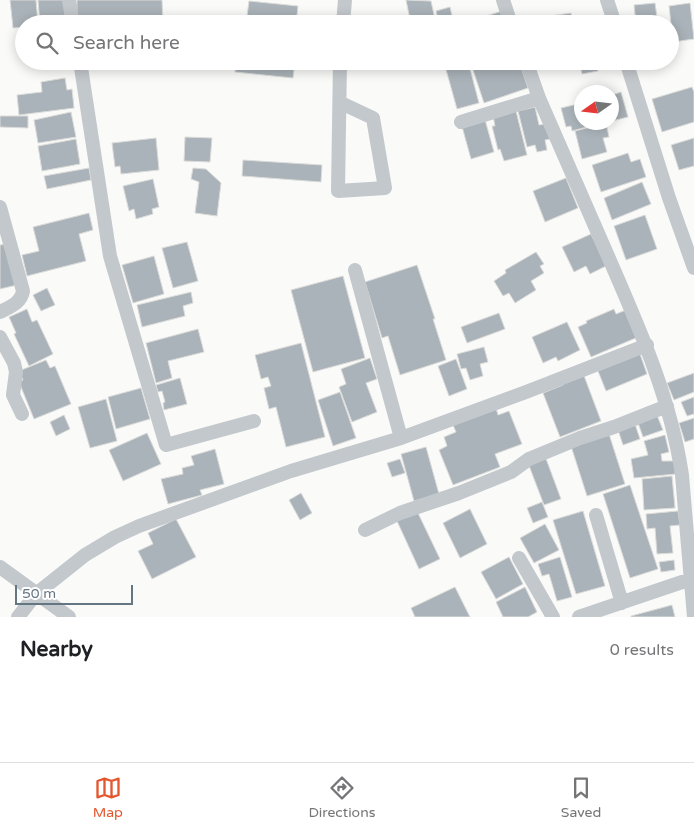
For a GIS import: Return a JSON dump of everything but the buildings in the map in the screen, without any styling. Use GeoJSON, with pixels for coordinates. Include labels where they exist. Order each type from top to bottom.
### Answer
{"type":"FeatureCollection","features":[{"type":"Feature","properties":{"kind":"street"},"geometry":{"type":"LineString","coordinates":[[69,0],[72,15]]}},
{"type":"Feature","properties":{"kind":"street"},"geometry":{"type":"LineString","coordinates":[[344,15],[345,0]]}},
{"type":"Feature","properties":{"kind":"street"},"geometry":{"type":"LineString","coordinates":[[502,0],[508,15]]}},
{"type":"Feature","properties":{"kind":"street"},"geometry":{"type":"LineString","coordinates":[[608,0],[612,15]]}},
{"type":"Feature","properties":{"kind":"street"},"geometry":{"type":"LineString","coordinates":[[81,70],[110,256],[166,445],[254,421]]}},
{"type":"Feature","properties":{"kind":"street"},"geometry":{"type":"LineString","coordinates":[[340,70],[338,191],[385,188],[373,118],[341,103]]}},
{"type":"Feature","properties":{"kind":"street"},"geometry":{"type":"LineString","coordinates":[[529,70],[539,98],[647,344],[667,406],[682,475],[694,617]]}},
{"type":"Feature","properties":{"kind":"street"},"geometry":{"type":"LineString","coordinates":[[629,70],[669,198],[694,268]]}},
{"type":"Feature","properties":{"kind":"street"},"geometry":{"type":"LineString","coordinates":[[461,122],[539,98]]}},
{"type":"Feature","properties":{"kind":"street"},"geometry":{"type":"LineString","coordinates":[[0,207],[23,291],[18,301],[0,312]]}},
{"type":"Feature","properties":{"kind":"street"},"geometry":{"type":"LineString","coordinates":[[355,270],[400,438]]}},
{"type":"Feature","properties":{"kind":"street"},"geometry":{"type":"LineString","coordinates":[[0,337],[14,363],[16,376],[13,395],[22,414]]}},
{"type":"Feature","properties":{"kind":"street"},"geometry":{"type":"LineString","coordinates":[[18,617],[36,594],[98,546],[139,526],[291,471],[400,438],[526,392],[647,344]]}},
{"type":"Feature","properties":{"kind":"street"},"geometry":{"type":"LineString","coordinates":[[365,530],[400,513],[459,493],[511,472],[530,459],[580,438],[667,406]]}},
{"type":"Feature","properties":{"kind":"street"},"geometry":{"type":"LineString","coordinates":[[596,515],[622,603]]}},
{"type":"Feature","properties":{"kind":"street"},"geometry":{"type":"LineString","coordinates":[[519,558],[553,617]]}},
{"type":"Feature","properties":{"kind":"street"},"geometry":{"type":"LineString","coordinates":[[0,567],[69,617]]}},
{"type":"Feature","properties":{"kind":"street"},"geometry":{"type":"LineString","coordinates":[[579,617],[691,579]]}}]}
